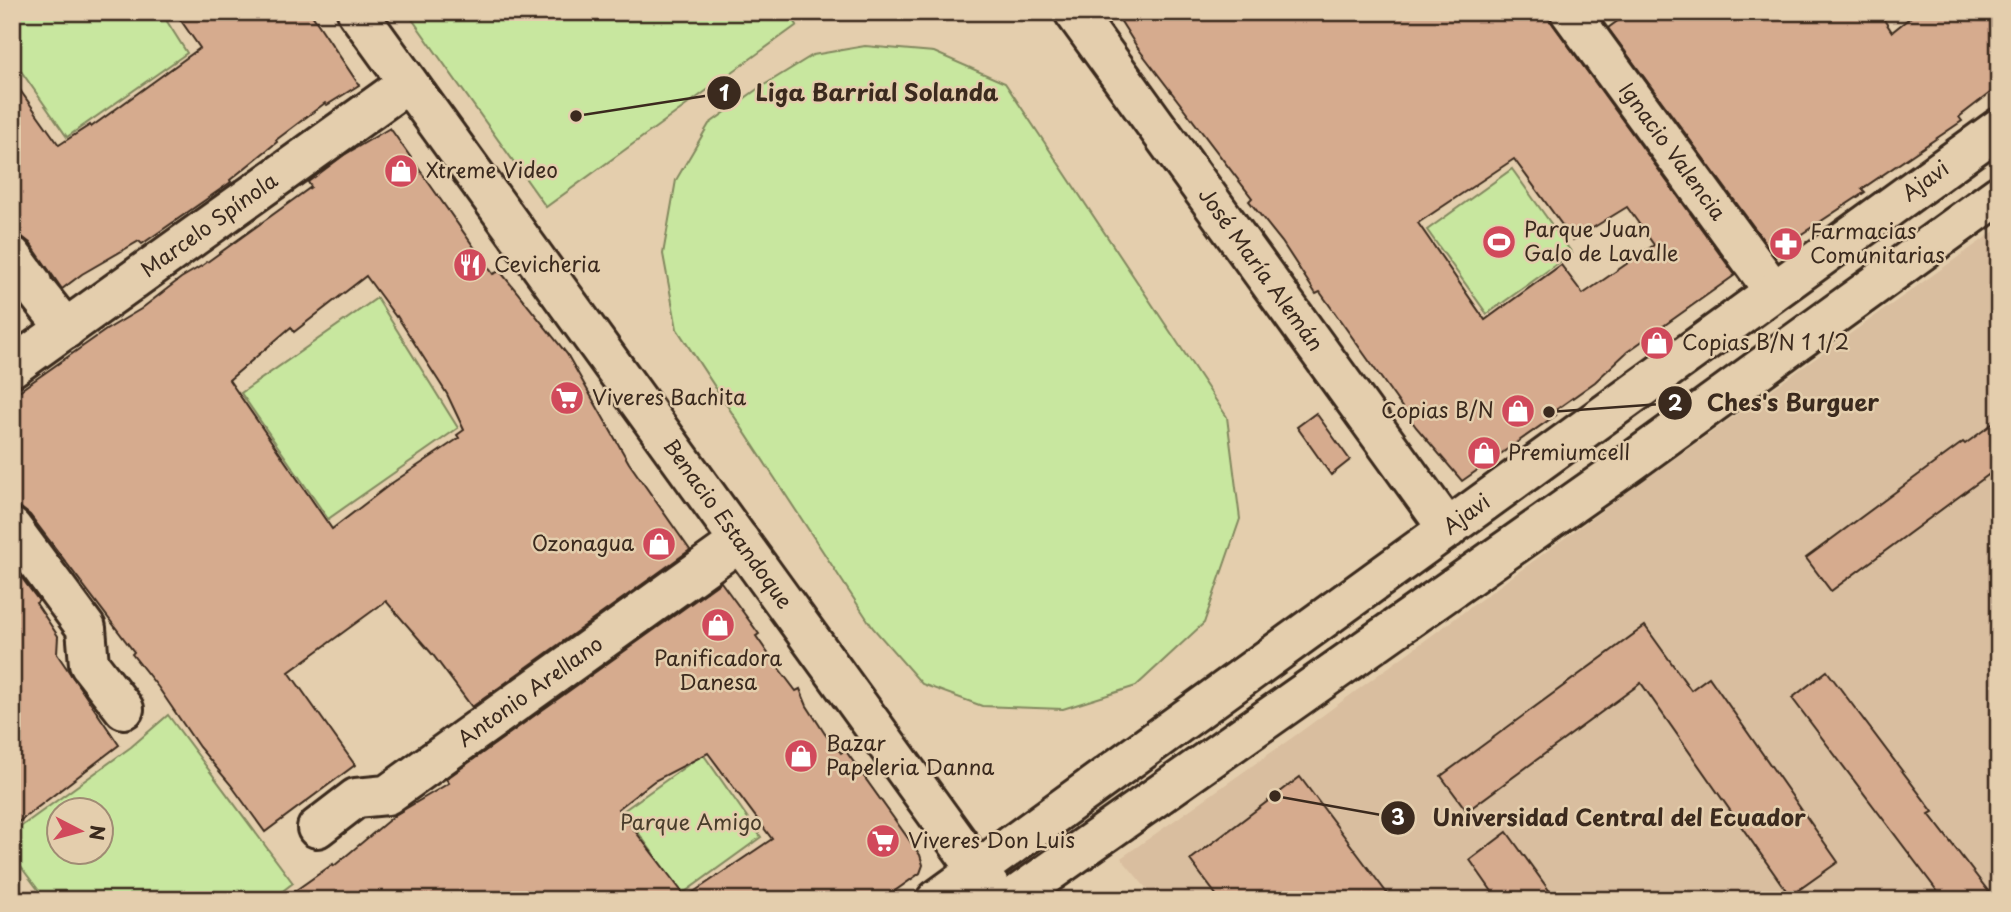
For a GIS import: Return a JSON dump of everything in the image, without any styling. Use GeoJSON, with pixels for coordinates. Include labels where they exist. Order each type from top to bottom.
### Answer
{"type":"FeatureCollection","features":[{"type":"Feature","properties":{"kind":"street","name":"Benacio Estandoque"},"geometry":{"type":"LineString","coordinates":[[357,12],[999,900]]}},
{"type":"Feature","properties":{"kind":"street","name":"José María Alemán"},"geometry":{"type":"LineString","coordinates":[[1074,12],[1448,529]]}},
{"type":"Feature","properties":{"kind":"street","name":"Ignacio Valencia"},"geometry":{"type":"LineString","coordinates":[[1570,12],[1773,290]]}},
{"type":"Feature","properties":{"kind":"street","name":"Marcelo Spínola"},"geometry":{"type":"LineString","coordinates":[[12,367],[408,83]]}},
{"type":"Feature","properties":{"kind":"street","name":"Ajavi"},"geometry":{"type":"LineString","coordinates":[[936,900],[1999,128]]}},
{"type":"Feature","properties":{"kind":"street"},"geometry":{"type":"LineString","coordinates":[[1010,900],[1630,463],[1999,195]]}},
{"type":"Feature","properties":{"kind":"street"},"geometry":{"type":"LineString","coordinates":[[28,278],[66,329]]}},
{"type":"Feature","properties":{"kind":"street"},"geometry":{"type":"LineString","coordinates":[[12,528],[86,628],[89,664],[124,709]]}},
{"type":"Feature","properties":{"kind":"street","name":"Antonio Arellano"},"geometry":{"type":"LineString","coordinates":[[317,828],[356,798],[387,795],[740,541]]}},
{"type":"Feature","properties":{"kind":"shaded area"},"geometry":{"type":"Polygon","coordinates":[[[1999,228],[1999,900],[1156,900],[1121,858],[1296,735],[1622,496],[1999,228]]]}},
{"type":"Feature","properties":{"kind":"green space"},"geometry":{"type":"Polygon","coordinates":[[[12,12],[161,12],[187,53],[67,137],[12,58],[12,12]]]}},
{"type":"Feature","properties":{"kind":"green space"},"geometry":{"type":"Polygon","coordinates":[[[407,12],[788,12],[797,25],[546,207],[407,12]]]}},
{"type":"Feature","properties":{"kind":"green space"},"geometry":{"type":"Polygon","coordinates":[[[865,46],[934,52],[1005,83],[1227,417],[1240,519],[1204,623],[1136,686],[1063,709],[982,706],[922,684],[873,628],[677,329],[663,254],[676,180],[709,124],[756,90],[813,55],[865,46]]]}},
{"type":"Feature","properties":{"kind":"green space","name":"Parque Juan Galo de Lavalle"},"geometry":{"type":"Polygon","coordinates":[[[1512,169],[1572,253],[1487,314],[1427,230],[1512,169]]]}},
{"type":"Feature","properties":{"kind":"green space"},"geometry":{"type":"Polygon","coordinates":[[[377,298],[458,428],[328,519],[241,393],[377,298]]]}},
{"type":"Feature","properties":{"kind":"green space"},"geometry":{"type":"Polygon","coordinates":[[[168,715],[293,883],[271,900],[46,900],[12,855],[12,833],[46,808],[46,866],[116,866],[116,796],[63,796],[131,747],[168,715]]]}},
{"type":"Feature","properties":{"kind":"green space","name":"Parque Amigo"},"geometry":{"type":"Polygon","coordinates":[[[703,754],[761,837],[682,894],[623,811],[703,754]]]}},
{"type":"Feature","properties":{"kind":"building"},"geometry":{"type":"Polygon","coordinates":[[[175,12],[310,12],[359,85],[327,105],[325,103],[276,140],[277,142],[230,180],[231,182],[142,244],[139,241],[82,274],[62,289],[30,243],[21,236],[12,235],[12,79],[59,145],[90,125],[91,127],[200,48],[175,12]]]}},
{"type":"Feature","properties":{"kind":"building"},"geometry":{"type":"Polygon","coordinates":[[[1115,12],[1544,12],[1735,275],[1627,352],[1595,382],[1553,412],[1556,415],[1462,481],[1416,427],[1320,292],[1316,294],[1282,242],[1249,201],[1252,198],[1137,47],[1115,12]],[[1514,159],[1418,223],[1485,320],[1561,265],[1583,294],[1654,245],[1627,207],[1573,240],[1514,159]]]}},
{"type":"Feature","properties":{"kind":"building"},"geometry":{"type":"Polygon","coordinates":[[[1630,12],[1879,12],[1892,32],[1917,12],[1999,12],[1999,86],[1959,117],[1962,121],[1862,189],[1865,192],[1773,253],[1608,28],[1630,12]]]}},
{"type":"Feature","properties":{"kind":"building"},"geometry":{"type":"Polygon","coordinates":[[[390,128],[493,274],[500,271],[567,354],[629,463],[690,550],[472,707],[433,655],[386,601],[289,672],[355,765],[265,832],[199,747],[132,654],[134,652],[30,515],[21,508],[12,507],[12,396],[106,330],[141,309],[311,187],[308,182],[344,155],[390,128]],[[366,276],[294,332],[291,327],[229,380],[332,529],[392,483],[459,438],[457,435],[464,430],[447,394],[366,276]]]}},
{"type":"Feature","properties":{"kind":"building"},"geometry":{"type":"Polygon","coordinates":[[[1316,413],[1350,460],[1331,475],[1297,427],[1316,413]]]}},
{"type":"Feature","properties":{"kind":"building"},"geometry":{"type":"Polygon","coordinates":[[[1999,419],[1999,467],[1831,591],[1806,558],[1963,442],[1965,444],[1999,419]]]}},
{"type":"Feature","properties":{"kind":"building"},"geometry":{"type":"Polygon","coordinates":[[[12,565],[39,601],[36,603],[58,636],[57,654],[119,745],[52,796],[46,796],[46,801],[12,827],[12,565]]]}},
{"type":"Feature","properties":{"kind":"building"},"geometry":{"type":"Polygon","coordinates":[[[721,582],[759,634],[756,636],[774,662],[796,691],[800,689],[807,706],[825,734],[841,753],[845,750],[920,855],[923,865],[920,873],[882,900],[282,900],[333,864],[334,866],[395,815],[449,783],[446,779],[721,582]],[[708,753],[654,781],[618,809],[686,897],[772,839],[708,753]]]}},
{"type":"Feature","properties":{"kind":"building"},"geometry":{"type":"Polygon","coordinates":[[[1645,626],[1691,690],[1709,677],[1838,862],[1790,896],[1641,683],[1467,811],[1441,776],[1645,626]]]}},
{"type":"Feature","properties":{"kind":"building"},"geometry":{"type":"Polygon","coordinates":[[[1827,671],[1933,812],[1929,814],[1995,900],[1944,900],[1792,698],[1827,671]]]}},
{"type":"Feature","properties":{"kind":"building"},"geometry":{"type":"Polygon","coordinates":[[[1300,777],[1392,900],[1220,900],[1190,860],[1300,777]]]}},
{"type":"Feature","properties":{"kind":"building"},"geometry":{"type":"Polygon","coordinates":[[[1507,832],[1556,900],[1498,900],[1470,860],[1507,832]]]}},
{"type":"Feature","properties":{"kind":"place","name":"Liga Barrial Solanda"},"geometry":{"type":"Point","coordinates":[576,116]}},
{"type":"Feature","properties":{"kind":"place","name":"Xtreme Video"},"geometry":{"type":"Point","coordinates":[401,171]}},
{"type":"Feature","properties":{"kind":"place","name":"Parque Juan Galo de Lavalle"},"geometry":{"type":"Point","coordinates":[1499,242]}},
{"type":"Feature","properties":{"kind":"place","name":"Farmacias Comunitarias"},"geometry":{"type":"Point","coordinates":[1786,244]}},
{"type":"Feature","properties":{"kind":"place","name":"Cevicheria"},"geometry":{"type":"Point","coordinates":[470,265]}},
{"type":"Feature","properties":{"kind":"place","name":"Copias B/N 1 1/2"},"geometry":{"type":"Point","coordinates":[1657,343]}},
{"type":"Feature","properties":{"kind":"place","name":"Viveres Bachita"},"geometry":{"type":"Point","coordinates":[567,398]}},
{"type":"Feature","properties":{"kind":"place","name":"Copias B/N"},"geometry":{"type":"Point","coordinates":[1518,411]}},
{"type":"Feature","properties":{"kind":"place","name":"Ches's Burguer"},"geometry":{"type":"Point","coordinates":[1549,412]}},
{"type":"Feature","properties":{"kind":"place","name":"Premiumcell"},"geometry":{"type":"Point","coordinates":[1484,453]}},
{"type":"Feature","properties":{"kind":"place","name":"Ozonagua"},"geometry":{"type":"Point","coordinates":[659,544]}},
{"type":"Feature","properties":{"kind":"place","name":"Panificadora Danesa"},"geometry":{"type":"Point","coordinates":[718,625]}},
{"type":"Feature","properties":{"kind":"place","name":"Bazar Papeleria Danna"},"geometry":{"type":"Point","coordinates":[801,756]}},
{"type":"Feature","properties":{"kind":"place","name":"Universidad Central del Ecuador"},"geometry":{"type":"Point","coordinates":[1275,796]}},
{"type":"Feature","properties":{"kind":"place","name":"Viveres Don Luis"},"geometry":{"type":"Point","coordinates":[883,841]}}]}
